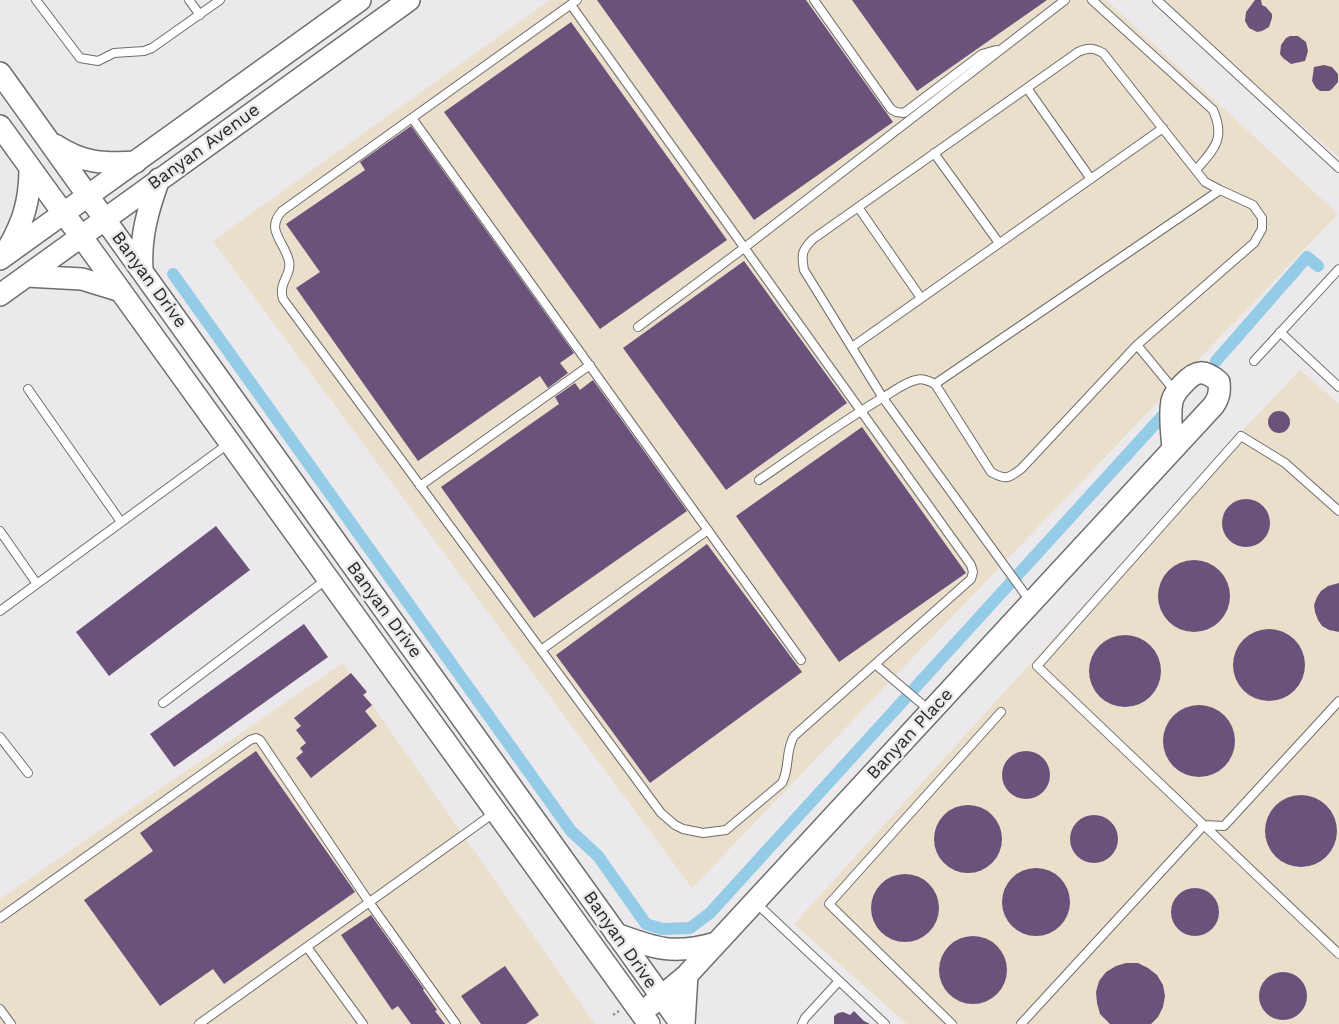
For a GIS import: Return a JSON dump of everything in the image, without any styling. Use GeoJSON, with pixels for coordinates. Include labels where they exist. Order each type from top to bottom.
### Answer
{"type":"FeatureCollection","features":[{"type":"Feature","properties":{"kind":"street","name":"Banyan Avenue"},"geometry":{"type":"LineString","coordinates":[[2,258],[360,0]]}},
{"type":"Feature","properties":{"kind":"street","name":"Banyan Avenue"},"geometry":{"type":"LineString","coordinates":[[0,295],[409,0]]}},
{"type":"Feature","properties":{"kind":"street","name":"Banyan Drive"},"geometry":{"type":"LineString","coordinates":[[0,74],[105,218],[661,998],[682,1024]]}},
{"type":"Feature","properties":{"kind":"street","name":"Banyan Drive"},"geometry":{"type":"LineString","coordinates":[[0,126],[645,1018]]}},
{"type":"Feature","properties":{"kind":"street"},"geometry":{"type":"LineString","coordinates":[[48,140],[68,153],[86,160],[108,163],[136,162]]}},
{"type":"Feature","properties":{"kind":"street"},"geometry":{"type":"LineString","coordinates":[[2,258],[17,232],[26,210],[30,187],[30,168]]}},
{"type":"Feature","properties":{"kind":"street"},"geometry":{"type":"LineString","coordinates":[[142,270],[140,251],[142,232],[148,208],[160,179]]}},
{"type":"Feature","properties":{"kind":"street"},"geometry":{"type":"LineString","coordinates":[[26,276],[82,279],[121,291]]}},
{"type":"Feature","properties":{"kind":"street","name":"Banyan Place"},"geometry":{"type":"LineString","coordinates":[[645,1018],[661,998],[687,975],[754,902],[925,706],[1026,597],[1214,405],[1219,396],[1219,382],[1205,373],[1198,373],[1192,375],[1176,392]]}},
{"type":"Feature","properties":{"kind":"street"},"geometry":{"type":"LineString","coordinates":[[1173,449],[1172,401],[1176,392]]}},
{"type":"Feature","properties":{"kind":"street"},"geometry":{"type":"LineString","coordinates":[[616,934],[649,946],[676,950],[693,949],[716,943]]}},
{"type":"Feature","properties":{"kind":"street"},"geometry":{"type":"LineString","coordinates":[[682,1024],[687,975]]}},
{"type":"Feature","properties":{"kind":"lane"},"geometry":{"type":"LineString","coordinates":[[36,0],[80,58],[98,62],[114,53],[144,51],[152,48],[220,0]]}},
{"type":"Feature","properties":{"kind":"lane"},"geometry":{"type":"LineString","coordinates":[[189,0],[200,15]]}},
{"type":"Feature","properties":{"kind":"lane"},"geometry":{"type":"LineString","coordinates":[[814,0],[891,109],[896,112],[904,113],[982,54],[1002,48]]}},
{"type":"Feature","properties":{"kind":"lane"},"geometry":{"type":"LineString","coordinates":[[638,327],[744,248],[1064,0]]}},
{"type":"Feature","properties":{"kind":"lane"},"geometry":{"type":"LineString","coordinates":[[1092,0],[1213,110],[1219,124],[1219,134],[1214,148],[1196,170]]}},
{"type":"Feature","properties":{"kind":"lane"},"geometry":{"type":"LineString","coordinates":[[1157,0],[1339,168]]}},
{"type":"Feature","properties":{"kind":"lane"},"geometry":{"type":"LineString","coordinates":[[574,2],[744,248],[971,565],[971,579],[794,736],[789,744],[787,774],[782,783],[726,830],[703,833],[684,829],[675,825],[661,813],[283,299],[281,291],[289,271],[289,263],[274,227],[275,218],[282,211],[412,118],[574,2]]}},
{"type":"Feature","properties":{"kind":"lane"},"geometry":{"type":"LineString","coordinates":[[760,480],[861,411],[883,398],[918,379],[935,384],[991,472],[1001,478],[1010,477],[1021,469],[1138,345],[1254,243],[1262,229],[1262,218],[1252,206],[1205,182],[1103,53],[1094,49],[1085,48],[1078,52],[813,239],[804,248],[802,257],[804,270],[883,398],[1026,597]]}},
{"type":"Feature","properties":{"kind":"lane"},"geometry":{"type":"LineString","coordinates":[[1026,88],[1090,179]]}},
{"type":"Feature","properties":{"kind":"lane"},"geometry":{"type":"LineString","coordinates":[[412,118],[801,660]]}},
{"type":"Feature","properties":{"kind":"lane"},"geometry":{"type":"LineString","coordinates":[[852,348],[1163,128]]}},
{"type":"Feature","properties":{"kind":"lane"},"geometry":{"type":"LineString","coordinates":[[934,153],[999,244]]}},
{"type":"Feature","properties":{"kind":"lane"},"geometry":{"type":"LineString","coordinates":[[935,384],[1220,190]]}},
{"type":"Feature","properties":{"kind":"lane"},"geometry":{"type":"LineString","coordinates":[[858,207],[922,298]]}},
{"type":"Feature","properties":{"kind":"lane"},"geometry":{"type":"LineString","coordinates":[[1254,361],[1339,269]]}},
{"type":"Feature","properties":{"kind":"lane"},"geometry":{"type":"LineString","coordinates":[[1280,332],[1339,387]]}},
{"type":"Feature","properties":{"kind":"lane"},"geometry":{"type":"LineString","coordinates":[[1138,345],[1176,392]]}},
{"type":"Feature","properties":{"kind":"lane"},"geometry":{"type":"LineString","coordinates":[[420,486],[590,365]]}},
{"type":"Feature","properties":{"kind":"lane"},"geometry":{"type":"LineString","coordinates":[[28,389],[121,522]]}},
{"type":"Feature","properties":{"kind":"lane"},"geometry":{"type":"LineString","coordinates":[[1339,511],[1285,463],[1241,436],[1037,666],[1339,954]]}},
{"type":"Feature","properties":{"kind":"lane"},"geometry":{"type":"LineString","coordinates":[[0,611],[230,442]]}},
{"type":"Feature","properties":{"kind":"lane"},"geometry":{"type":"LineString","coordinates":[[541,650],[708,530]]}},
{"type":"Feature","properties":{"kind":"lane"},"geometry":{"type":"LineString","coordinates":[[0,531],[37,584]]}},
{"type":"Feature","properties":{"kind":"lane"},"geometry":{"type":"LineString","coordinates":[[163,703],[328,578]]}},
{"type":"Feature","properties":{"kind":"lane"},"geometry":{"type":"LineString","coordinates":[[875,664],[925,706]]}},
{"type":"Feature","properties":{"kind":"lane"},"geometry":{"type":"LineString","coordinates":[[1204,825],[1224,826],[1339,701]]}},
{"type":"Feature","properties":{"kind":"lane"},"geometry":{"type":"LineString","coordinates":[[952,1024],[829,904],[1001,712]]}},
{"type":"Feature","properties":{"kind":"lane"},"geometry":{"type":"LineString","coordinates":[[0,738],[28,773]]}},
{"type":"Feature","properties":{"kind":"lane"},"geometry":{"type":"LineString","coordinates":[[0,918],[250,740],[256,738],[260,740],[369,902],[456,1024]]}},
{"type":"Feature","properties":{"kind":"lane"},"geometry":{"type":"LineString","coordinates":[[199,1024],[496,812]]}},
{"type":"Feature","properties":{"kind":"lane"},"geometry":{"type":"LineString","coordinates":[[1022,1024],[1204,825]]}},
{"type":"Feature","properties":{"kind":"lane"},"geometry":{"type":"LineString","coordinates":[[754,902],[884,1024]]}},
{"type":"Feature","properties":{"kind":"lane"},"geometry":{"type":"LineString","coordinates":[[307,947],[363,1024]]}},
{"type":"Feature","properties":{"kind":"lane"},"geometry":{"type":"LineString","coordinates":[[802,1024],[804,1018],[839,981]]}},
{"type":"Feature","properties":{"kind":"lane"},"geometry":{"type":"LineString","coordinates":[[0,1009],[11,1024]]}},
{"type":"Feature","properties":{"kind":"shaded area"},"geometry":{"type":"Polygon","coordinates":[[[550,0],[1106,0],[1338,214],[692,888],[213,241],[550,0]]]}},
{"type":"Feature","properties":{"kind":"shaded area"},"geometry":{"type":"Polygon","coordinates":[[[1154,0],[1339,0],[1339,157],[1154,0]]]}},
{"type":"Feature","properties":{"kind":"shaded area"},"geometry":{"type":"Polygon","coordinates":[[[1300,370],[1339,404],[1339,1024],[907,1024],[794,924],[1223,451],[1300,370]]]}},
{"type":"Feature","properties":{"kind":"shaded area"},"geometry":{"type":"Polygon","coordinates":[[[343,663],[595,1024],[0,1024],[0,899],[343,663]]]}},
{"type":"Feature","properties":{"kind":"building"},"geometry":{"type":"Polygon","coordinates":[[[597,0],[806,0],[893,122],[754,220],[597,0]]]}},
{"type":"Feature","properties":{"kind":"building"},"geometry":{"type":"Polygon","coordinates":[[[852,0],[1047,0],[917,91],[852,0]]]}},
{"type":"Feature","properties":{"kind":"building"},"geometry":{"type":"Polygon","coordinates":[[[1255,0],[1261,0],[1262,5],[1272,14],[1269,27],[1257,32],[1249,28],[1245,21],[1246,12],[1255,0]]]}},
{"type":"Feature","properties":{"kind":"building"},"geometry":{"type":"Polygon","coordinates":[[[571,22],[727,240],[600,329],[444,112],[571,22]]]}},
{"type":"Feature","properties":{"kind":"building"},"geometry":{"type":"Polygon","coordinates":[[[1290,36],[1298,36],[1306,42],[1308,51],[1305,61],[1291,64],[1280,54],[1281,45],[1290,36]]]}},
{"type":"Feature","properties":{"kind":"building"},"geometry":{"type":"Polygon","coordinates":[[[1324,65],[1332,67],[1338,74],[1338,82],[1329,91],[1320,91],[1312,81],[1314,67],[1324,65]]]}},
{"type":"Feature","properties":{"kind":"building"},"geometry":{"type":"Polygon","coordinates":[[[411,126],[574,353],[560,363],[568,373],[548,388],[540,376],[418,461],[296,288],[320,272],[286,224],[365,170],[360,162],[411,126]]]}},
{"type":"Feature","properties":{"kind":"building"},"geometry":{"type":"Polygon","coordinates":[[[744,261],[847,403],[726,490],[623,348],[744,261]]]}},
{"type":"Feature","properties":{"kind":"building"},"geometry":{"type":"Polygon","coordinates":[[[593,380],[687,511],[534,618],[441,487],[559,404],[555,397],[575,383],[580,390],[593,380]]]}},
{"type":"Feature","properties":{"kind":"building"},"geometry":{"type":"Polygon","coordinates":[[[1279,411],[1287,414],[1290,422],[1287,430],[1279,433],[1271,430],[1268,422],[1271,414],[1279,411]]]}},
{"type":"Feature","properties":{"kind":"building"},"geometry":{"type":"Polygon","coordinates":[[[862,427],[966,573],[839,662],[736,516],[862,427]]]}},
{"type":"Feature","properties":{"kind":"building"},"geometry":{"type":"Polygon","coordinates":[[[1246,499],[1255,501],[1263,506],[1268,514],[1270,523],[1268,532],[1263,540],[1255,545],[1246,547],[1237,545],[1229,540],[1224,532],[1222,523],[1224,514],[1229,506],[1237,501],[1246,499]]]}},
{"type":"Feature","properties":{"kind":"building"},"geometry":{"type":"Polygon","coordinates":[[[216,526],[250,570],[109,676],[76,632],[216,526]]]}},
{"type":"Feature","properties":{"kind":"building"},"geometry":{"type":"Polygon","coordinates":[[[707,544],[802,672],[650,783],[556,655],[707,544]]]}},
{"type":"Feature","properties":{"kind":"building"},"geometry":{"type":"Polygon","coordinates":[[[1201,560],[1220,570],[1228,582],[1230,596],[1228,610],[1220,622],[1208,630],[1187,632],[1168,622],[1160,610],[1158,589],[1168,570],[1180,562],[1201,560]]]}},
{"type":"Feature","properties":{"kind":"building"},"geometry":{"type":"Polygon","coordinates":[[[1339,583],[1339,632],[1322,626],[1318,620],[1314,605],[1321,591],[1328,586],[1339,583]]]}},
{"type":"Feature","properties":{"kind":"building"},"geometry":{"type":"Polygon","coordinates":[[[304,624],[328,657],[174,767],[150,734],[304,624]]]}},
{"type":"Feature","properties":{"kind":"building"},"geometry":{"type":"Polygon","coordinates":[[[1276,629],[1295,639],[1303,651],[1305,665],[1303,679],[1295,691],[1283,699],[1262,701],[1243,691],[1235,679],[1233,658],[1243,639],[1255,631],[1276,629]]]}},
{"type":"Feature","properties":{"kind":"building"},"geometry":{"type":"Polygon","coordinates":[[[1132,635],[1151,645],[1159,657],[1161,671],[1159,685],[1151,697],[1139,705],[1118,707],[1099,697],[1091,685],[1089,664],[1099,645],[1111,637],[1132,635]]]}},
{"type":"Feature","properties":{"kind":"building"},"geometry":{"type":"Polygon","coordinates":[[[351,673],[367,692],[363,695],[372,705],[365,711],[377,726],[311,778],[296,758],[303,752],[300,748],[306,743],[296,730],[301,726],[294,718],[351,673]]]}},
{"type":"Feature","properties":{"kind":"building"},"geometry":{"type":"Polygon","coordinates":[[[1206,705],[1225,715],[1233,727],[1235,741],[1233,755],[1225,767],[1213,775],[1192,777],[1173,767],[1165,755],[1163,734],[1173,715],[1185,707],[1206,705]]]}},
{"type":"Feature","properties":{"kind":"building"},"geometry":{"type":"Polygon","coordinates":[[[256,751],[355,892],[224,984],[213,969],[160,1006],[84,900],[153,851],[140,833],[256,751]]]}},
{"type":"Feature","properties":{"kind":"building"},"geometry":{"type":"Polygon","coordinates":[[[1026,751],[1035,753],[1043,758],[1048,766],[1050,775],[1048,784],[1043,792],[1035,797],[1026,799],[1017,797],[1009,792],[1004,784],[1002,775],[1004,766],[1009,758],[1017,753],[1026,751]]]}},
{"type":"Feature","properties":{"kind":"building"},"geometry":{"type":"Polygon","coordinates":[[[1308,795],[1327,805],[1335,817],[1337,831],[1335,845],[1327,857],[1315,865],[1294,867],[1275,857],[1267,845],[1265,824],[1275,805],[1287,797],[1308,795]]]}},
{"type":"Feature","properties":{"kind":"building"},"geometry":{"type":"Polygon","coordinates":[[[975,805],[987,811],[996,820],[1002,832],[1000,852],[992,863],[975,873],[961,873],[944,863],[936,852],[934,832],[944,815],[955,807],[975,805]]]}},
{"type":"Feature","properties":{"kind":"building"},"geometry":{"type":"Polygon","coordinates":[[[1094,815],[1103,817],[1111,822],[1116,830],[1118,839],[1116,848],[1111,856],[1103,861],[1094,863],[1085,861],[1077,856],[1072,848],[1070,839],[1072,830],[1077,822],[1085,817],[1094,815]]]}},
{"type":"Feature","properties":{"kind":"building"},"geometry":{"type":"Polygon","coordinates":[[[1043,868],[1055,874],[1064,883],[1070,895],[1068,915],[1060,926],[1043,936],[1029,936],[1012,926],[1004,915],[1002,895],[1012,878],[1023,870],[1043,868]]]}},
{"type":"Feature","properties":{"kind":"building"},"geometry":{"type":"Polygon","coordinates":[[[905,874],[918,876],[929,884],[937,895],[939,908],[937,921],[929,932],[918,940],[905,942],[892,940],[881,932],[873,921],[871,908],[873,895],[881,884],[892,876],[905,874]]]}},
{"type":"Feature","properties":{"kind":"building"},"geometry":{"type":"Polygon","coordinates":[[[1195,888],[1204,890],[1212,895],[1217,903],[1219,912],[1217,921],[1212,929],[1204,934],[1195,936],[1186,934],[1178,929],[1173,921],[1171,912],[1173,903],[1178,895],[1186,890],[1195,888]]]}},
{"type":"Feature","properties":{"kind":"building"},"geometry":{"type":"Polygon","coordinates":[[[371,915],[424,989],[437,1010],[435,1011],[445,1024],[411,1024],[398,1006],[392,1010],[341,935],[371,915]]]}},
{"type":"Feature","properties":{"kind":"building"},"geometry":{"type":"Polygon","coordinates":[[[980,936],[992,942],[1001,951],[1007,963],[1005,983],[997,994],[980,1004],[966,1004],[949,994],[941,983],[939,963],[949,946],[960,938],[980,936]]]}},
{"type":"Feature","properties":{"kind":"building"},"geometry":{"type":"Polygon","coordinates":[[[1126,963],[1138,963],[1148,968],[1157,975],[1163,985],[1165,996],[1163,1007],[1158,1017],[1151,1024],[1110,1024],[1100,1014],[1096,992],[1099,981],[1106,972],[1126,963]]]}},
{"type":"Feature","properties":{"kind":"building"},"geometry":{"type":"Polygon","coordinates":[[[505,966],[539,1015],[526,1024],[481,1024],[461,996],[505,966]]]}},
{"type":"Feature","properties":{"kind":"building"},"geometry":{"type":"Polygon","coordinates":[[[1283,972],[1292,974],[1300,979],[1305,987],[1307,996],[1305,1005],[1300,1013],[1292,1018],[1283,1020],[1274,1018],[1266,1013],[1261,1005],[1259,996],[1261,987],[1266,979],[1274,974],[1283,972]]]}},
{"type":"Feature","properties":{"kind":"building"},"geometry":{"type":"Polygon","coordinates":[[[854,1011],[870,1024],[834,1024],[834,1016],[838,1013],[843,1012],[850,1015],[854,1011]]]}},
{"type":"Feature","properties":{"kind":"waterway"},"geometry":{"type":"LineString","coordinates":[[1216,361],[1307,257],[1318,266]]}},
{"type":"Feature","properties":{"kind":"waterway"},"geometry":{"type":"LineString","coordinates":[[173,274],[571,831],[598,856],[646,924],[662,929],[690,928],[710,913],[1166,412]]}}]}
